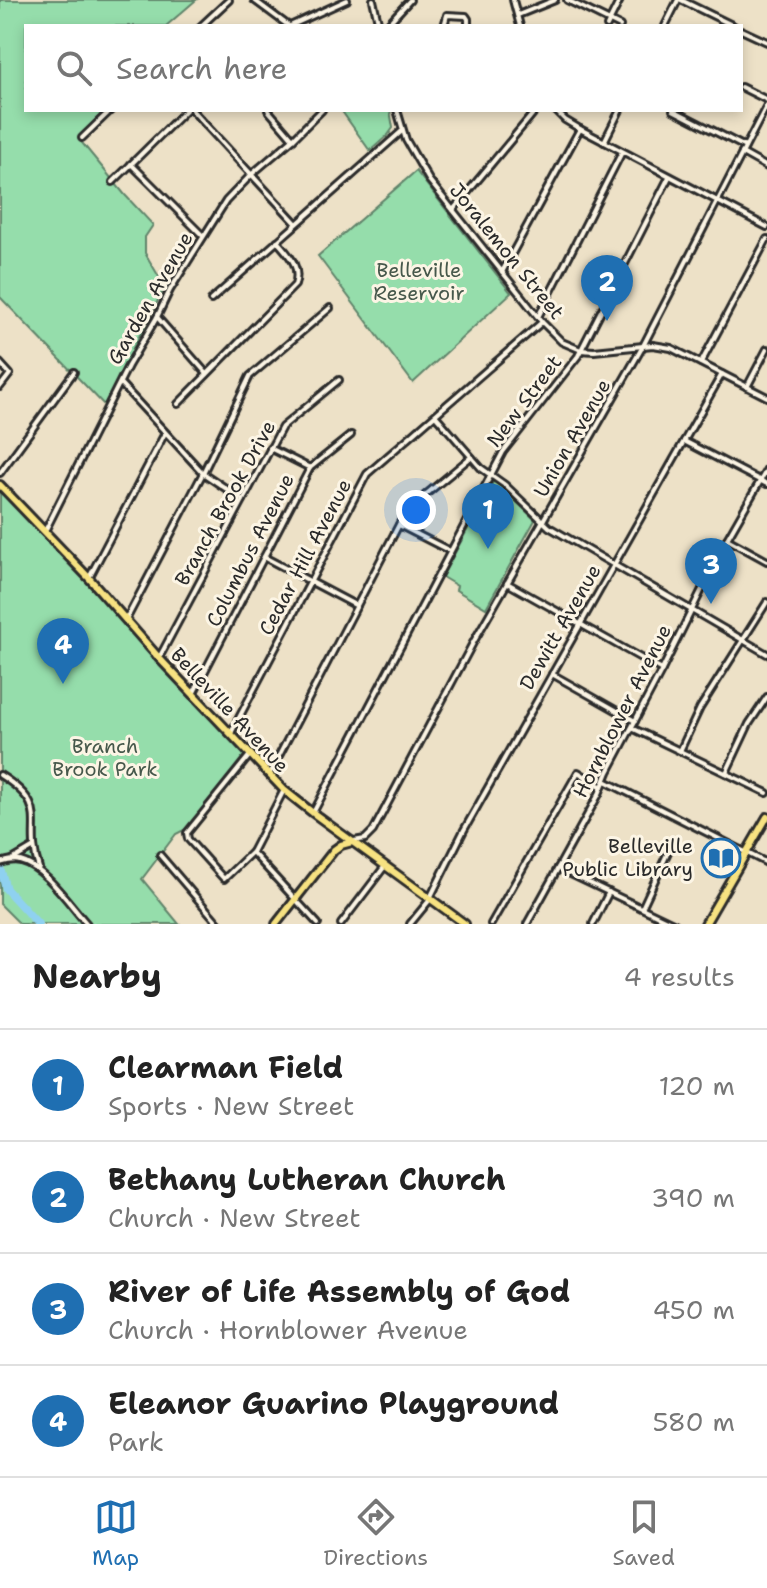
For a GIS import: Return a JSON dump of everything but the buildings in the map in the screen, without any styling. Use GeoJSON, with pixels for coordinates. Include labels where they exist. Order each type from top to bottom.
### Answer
{"type":"FeatureCollection","features":[{"type":"Feature","properties":{"kind":"main road","name":"Belleville Avenue"},"geometry":{"type":"LineString","coordinates":[[0,485],[284,790],[465,924]]}},
{"type":"Feature","properties":{"kind":"main road"},"geometry":{"type":"LineString","coordinates":[[705,924],[767,817]]}},
{"type":"Feature","properties":{"kind":"main road","name":"Union Avenue"},"geometry":{"type":"LineString","coordinates":[[276,924],[334,850],[352,842]]}},
{"type":"Feature","properties":{"kind":"street"},"geometry":{"type":"LineString","coordinates":[[203,24],[229,0]]}},
{"type":"Feature","properties":{"kind":"street"},"geometry":{"type":"LineString","coordinates":[[254,0],[286,24]]}},
{"type":"Feature","properties":{"kind":"street"},"geometry":{"type":"LineString","coordinates":[[293,24],[347,0]]}},
{"type":"Feature","properties":{"kind":"street"},"geometry":{"type":"LineString","coordinates":[[373,0],[379,24]]}},
{"type":"Feature","properties":{"kind":"street"},"geometry":{"type":"LineString","coordinates":[[388,24],[410,0]]}},
{"type":"Feature","properties":{"kind":"street"},"geometry":{"type":"LineString","coordinates":[[513,0],[520,24]]}},
{"type":"Feature","properties":{"kind":"street"},"geometry":{"type":"LineString","coordinates":[[518,15],[555,0]]}},
{"type":"Feature","properties":{"kind":"street"},"geometry":{"type":"LineString","coordinates":[[567,0],[608,23],[620,0]]}},
{"type":"Feature","properties":{"kind":"street"},"geometry":{"type":"LineString","coordinates":[[666,24],[679,0],[730,24]]}},
{"type":"Feature","properties":{"kind":"street"},"geometry":{"type":"LineString","coordinates":[[444,24],[447,15],[466,16],[468,24]]}},
{"type":"Feature","properties":{"kind":"street"},"geometry":{"type":"LineString","coordinates":[[743,31],[767,42]]}},
{"type":"Feature","properties":{"kind":"street"},"geometry":{"type":"LineString","coordinates":[[743,88],[767,105]]}},
{"type":"Feature","properties":{"kind":"street","name":"Union Avenue"},"geometry":{"type":"LineString","coordinates":[[352,842],[365,839],[373,831],[474,641],[643,346],[767,105]]}},
{"type":"Feature","properties":{"kind":"street"},"geometry":{"type":"LineString","coordinates":[[82,138],[109,112]]}},
{"type":"Feature","properties":{"kind":"street"},"geometry":{"type":"LineString","coordinates":[[113,182],[187,112]]}},
{"type":"Feature","properties":{"kind":"street"},"geometry":{"type":"LineString","coordinates":[[191,112],[296,223]]}},
{"type":"Feature","properties":{"kind":"street"},"geometry":{"type":"LineString","coordinates":[[270,112],[293,139]]}},
{"type":"Feature","properties":{"kind":"street","name":"Garden Avenue"},"geometry":{"type":"LineString","coordinates":[[45,531],[128,366],[203,236],[226,201],[320,112]]}},
{"type":"Feature","properties":{"kind":"street","name":"Joralemon Street"},"geometry":{"type":"LineString","coordinates":[[397,112],[402,131],[421,166],[453,210],[540,320],[562,342],[581,350]]}},
{"type":"Feature","properties":{"kind":"street"},"geometry":{"type":"LineString","coordinates":[[453,210],[534,112]]}},
{"type":"Feature","properties":{"kind":"street"},"geometry":{"type":"LineString","coordinates":[[604,142],[619,112]]}},
{"type":"Feature","properties":{"kind":"street"},"geometry":{"type":"LineString","coordinates":[[677,112],[745,147]]}},
{"type":"Feature","properties":{"kind":"street"},"geometry":{"type":"LineString","coordinates":[[561,113],[580,129],[767,227]]}},
{"type":"Feature","properties":{"kind":"street"},"geometry":{"type":"LineString","coordinates":[[502,272],[580,129]]}},
{"type":"Feature","properties":{"kind":"street"},"geometry":{"type":"LineString","coordinates":[[211,300],[402,131]]}},
{"type":"Feature","properties":{"kind":"street"},"geometry":{"type":"LineString","coordinates":[[540,320],[622,152]]}},
{"type":"Feature","properties":{"kind":"street"},"geometry":{"type":"LineString","coordinates":[[742,153],[767,167]]}},
{"type":"Feature","properties":{"kind":"street"},"geometry":{"type":"LineString","coordinates":[[131,164],[203,236]]}},
{"type":"Feature","properties":{"kind":"street","name":"New Street"},"geometry":{"type":"LineString","coordinates":[[313,813],[503,452],[575,361],[669,177]]}},
{"type":"Feature","properties":{"kind":"street"},"geometry":{"type":"LineString","coordinates":[[701,363],[767,239]]}},
{"type":"Feature","properties":{"kind":"street"},"geometry":{"type":"LineString","coordinates":[[178,404],[296,283],[295,262],[277,241]]}},
{"type":"Feature","properties":{"kind":"street"},"geometry":{"type":"LineString","coordinates":[[126,620],[250,376],[330,308]]}},
{"type":"Feature","properties":{"kind":"street"},"geometry":{"type":"LineString","coordinates":[[157,317],[207,374]]}},
{"type":"Feature","properties":{"kind":"street","name":"Cedar Hill Avenue"},"geometry":{"type":"LineString","coordinates":[[231,733],[367,474],[436,416],[540,320]]}},
{"type":"Feature","properties":{"kind":"street"},"geometry":{"type":"LineString","coordinates":[[581,350],[653,345],[671,348],[767,397]]}},
{"type":"Feature","properties":{"kind":"street"},"geometry":{"type":"LineString","coordinates":[[747,387],[767,349]]}},
{"type":"Feature","properties":{"kind":"street"},"geometry":{"type":"LineString","coordinates":[[0,363],[10,374],[0,387]]}},
{"type":"Feature","properties":{"kind":"street"},"geometry":{"type":"LineString","coordinates":[[0,473],[74,372]]}},
{"type":"Feature","properties":{"kind":"street","name":"Dewitt Avenue"},"geometry":{"type":"LineString","coordinates":[[410,924],[430,899],[464,830],[722,374]]}},
{"type":"Feature","properties":{"kind":"street","name":"Branch Brook Drive"},"geometry":{"type":"LineString","coordinates":[[159,658],[282,427],[339,380]]}},
{"type":"Feature","properties":{"kind":"street"},"geometry":{"type":"LineString","coordinates":[[120,384],[203,473],[243,500]]}},
{"type":"Feature","properties":{"kind":"street"},"geometry":{"type":"LineString","coordinates":[[436,416],[471,457],[549,527],[767,654]]}},
{"type":"Feature","properties":{"kind":"street"},"geometry":{"type":"LineString","coordinates":[[89,578],[165,433]]}},
{"type":"Feature","properties":{"kind":"street","name":"Columbus Avenue"},"geometry":{"type":"LineString","coordinates":[[193,694],[310,468],[351,435]]}},
{"type":"Feature","properties":{"kind":"street"},"geometry":{"type":"LineString","coordinates":[[684,441],[767,484]]}},
{"type":"Feature","properties":{"kind":"street"},"geometry":{"type":"LineString","coordinates":[[270,448],[310,468]]}},
{"type":"Feature","properties":{"kind":"street"},"geometry":{"type":"LineString","coordinates":[[269,775],[410,506],[471,457]]}},
{"type":"Feature","properties":{"kind":"street","name":"Hornblower Avenue"},"geometry":{"type":"LineString","coordinates":[[527,924],[603,784],[727,539],[767,469]]}},
{"type":"Feature","properties":{"kind":"street"},"geometry":{"type":"LineString","coordinates":[[399,525],[450,551]]}},
{"type":"Feature","properties":{"kind":"street"},"geometry":{"type":"LineString","coordinates":[[727,539],[767,561]]}},
{"type":"Feature","properties":{"kind":"street"},"geometry":{"type":"LineString","coordinates":[[264,557],[357,606]]}},
{"type":"Feature","properties":{"kind":"street"},"geometry":{"type":"LineString","coordinates":[[507,583],[662,670]]}},
{"type":"Feature","properties":{"kind":"street"},"geometry":{"type":"LineString","coordinates":[[680,751],[700,708],[767,602]]}},
{"type":"Feature","properties":{"kind":"street"},"geometry":{"type":"LineString","coordinates":[[552,674],[635,721]]}},
{"type":"Feature","properties":{"kind":"street"},"geometry":{"type":"LineString","coordinates":[[726,773],[749,724],[767,697]]}},
{"type":"Feature","properties":{"kind":"street"},"geometry":{"type":"LineString","coordinates":[[632,728],[767,793]]}},
{"type":"Feature","properties":{"kind":"street"},"geometry":{"type":"LineString","coordinates":[[250,754],[189,829],[187,836],[224,879],[252,852],[284,790]]}},
{"type":"Feature","properties":{"kind":"street"},"geometry":{"type":"LineString","coordinates":[[491,924],[578,772],[767,863]]}},
{"type":"Feature","properties":{"kind":"street"},"geometry":{"type":"LineString","coordinates":[[0,775],[21,790],[31,802],[39,870]]}},
{"type":"Feature","properties":{"kind":"street"},"geometry":{"type":"LineString","coordinates":[[0,863],[34,847]]}},
{"type":"Feature","properties":{"kind":"street"},"geometry":{"type":"LineString","coordinates":[[252,852],[318,924]]}},
{"type":"Feature","properties":{"kind":"street"},"geometry":{"type":"LineString","coordinates":[[642,908],[668,852]]}},
{"type":"Feature","properties":{"kind":"street"},"geometry":{"type":"LineString","coordinates":[[160,855],[219,924]]}},
{"type":"Feature","properties":{"kind":"street"},"geometry":{"type":"LineString","coordinates":[[11,860],[24,862],[39,870],[87,924]]}},
{"type":"Feature","properties":{"kind":"street"},"geometry":{"type":"LineString","coordinates":[[341,924],[385,866]]}},
{"type":"Feature","properties":{"kind":"street"},"geometry":{"type":"LineString","coordinates":[[558,868],[675,924]]}},
{"type":"Feature","properties":{"kind":"street"},"geometry":{"type":"LineString","coordinates":[[593,924],[609,892]]}},
{"type":"Feature","properties":{"kind":"green space"},"geometry":{"type":"Polygon","coordinates":[[[0,0],[196,0],[168,24],[24,24],[24,112],[103,112],[78,138],[153,225],[145,237],[145,253],[165,287],[132,350],[136,357],[109,410],[0,297],[0,0]]]}},
{"type":"Feature","properties":{"kind":"green space"},"geometry":{"type":"Polygon","coordinates":[[[342,112],[390,112],[393,128],[370,151],[342,112]]]}},
{"type":"Feature","properties":{"kind":"green space","name":"Belleville Reservoir"},"geometry":{"type":"Polygon","coordinates":[[[416,171],[511,293],[413,383],[318,256],[416,171]]]}},
{"type":"Feature","properties":{"kind":"green space"},"geometry":{"type":"Polygon","coordinates":[[[493,482],[535,520],[486,608],[456,590],[457,586],[442,577],[493,482]]]}},
{"type":"Feature","properties":{"kind":"green space","name":"Branch Brook Park"},"geometry":{"type":"Polygon","coordinates":[[[0,491],[245,754],[142,879],[179,924],[20,924],[0,904],[0,491]]]}},
{"type":"Feature","properties":{"kind":"waterway"},"geometry":{"type":"LineString","coordinates":[[0,867],[6,889],[38,924]]}},
{"type":"Feature","properties":{"kind":"place","name":"Bethany Lutheran Church"},"geometry":{"type":"Point","coordinates":[607,321]}},
{"type":"Feature","properties":{"kind":"place","name":"Clearman Field"},"geometry":{"type":"Point","coordinates":[488,549]}},
{"type":"Feature","properties":{"kind":"place","name":"River of Life Assembly of God"},"geometry":{"type":"Point","coordinates":[711,604]}},
{"type":"Feature","properties":{"kind":"place","name":"Eleanor Guarino Playground"},"geometry":{"type":"Point","coordinates":[63,684]}},
{"type":"Feature","properties":{"kind":"place","name":"Belleville Public Library"},"geometry":{"type":"Point","coordinates":[721,858]}}]}
